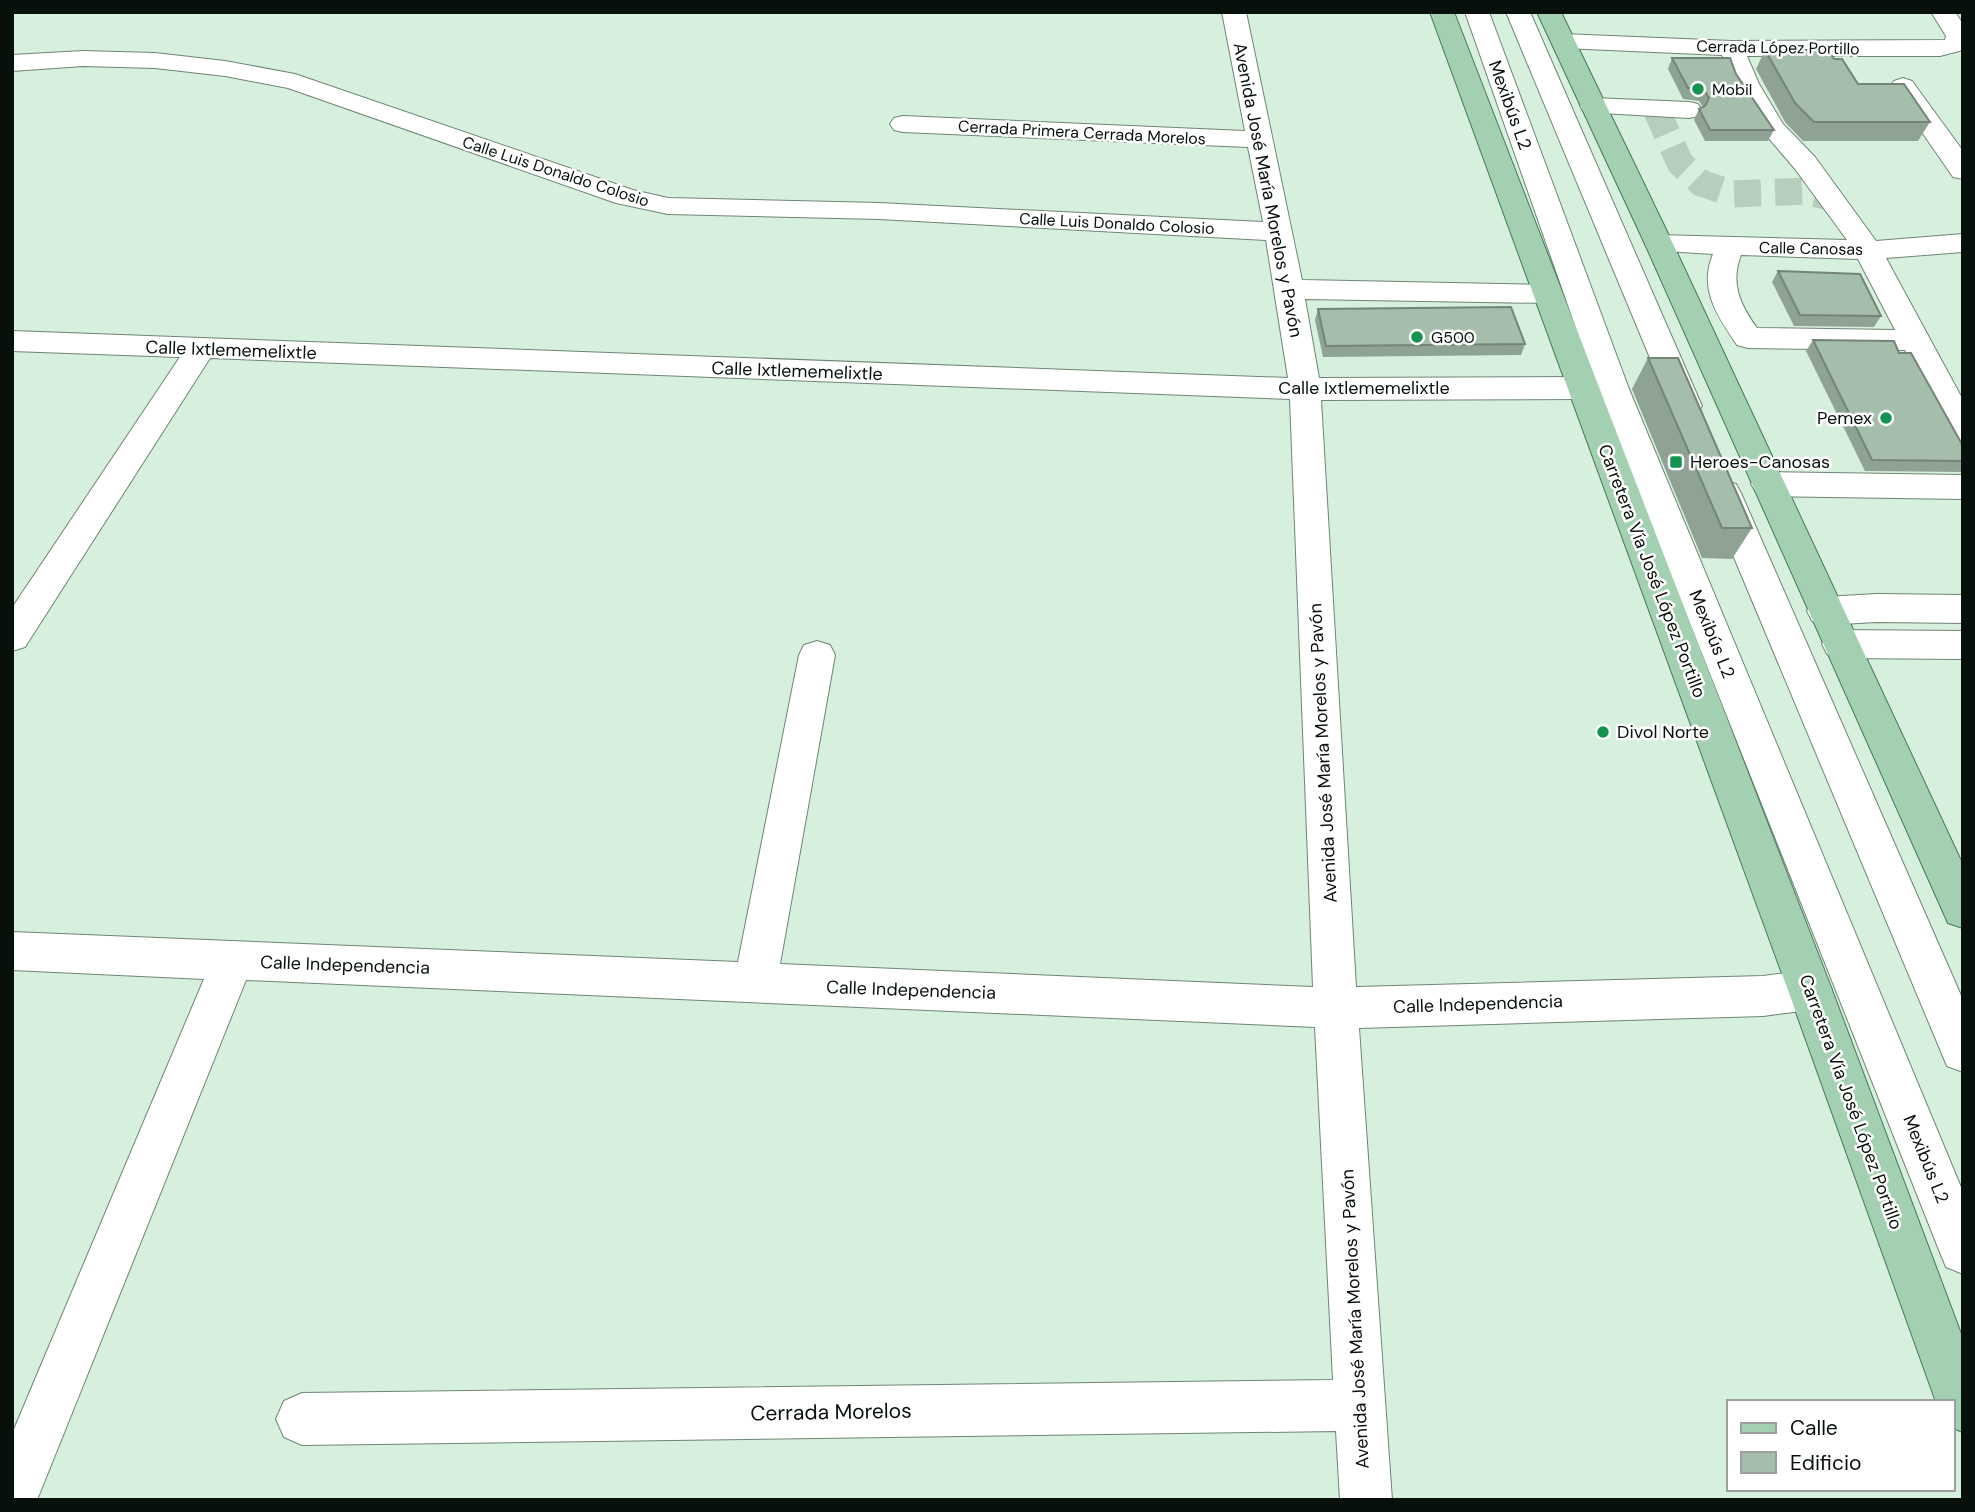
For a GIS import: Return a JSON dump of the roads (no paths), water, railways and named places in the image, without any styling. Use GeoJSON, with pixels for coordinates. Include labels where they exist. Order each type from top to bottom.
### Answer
{"type":"FeatureCollection","features":[{"type":"Feature","properties":{"kind":"main road","name":"Carretera Vía José López Portillo"},"geometry":{"type":"LineString","coordinates":[[1442,12],[1810,990],[1963,1406]]}},
{"type":"Feature","properties":{"kind":"main road"},"geometry":{"type":"LineString","coordinates":[[1556,27],[1659,244],[1963,910]]}},
{"type":"Feature","properties":{"kind":"street","name":"Avenida José María Morelos y Pavón"},"geometry":{"type":"LineString","coordinates":[[1234,12],[1279,232],[1305,389],[1336,1008],[1366,1500]]}},
{"type":"Feature","properties":{"kind":"street","name":"Mexibús L2"},"geometry":{"type":"LineString","coordinates":[[1476,12],[1613,389],[1963,1250]]}},
{"type":"Feature","properties":{"kind":"street"},"geometry":{"type":"LineString","coordinates":[[1518,12],[1963,1051]]}},
{"type":"Feature","properties":{"kind":"street","name":"Cerrada López Portillo"},"geometry":{"type":"LineString","coordinates":[[1556,27],[1732,48],[1940,48],[1956,44],[1958,36],[1944,12]]}},
{"type":"Feature","properties":{"kind":"street"},"geometry":{"type":"LineString","coordinates":[[1732,48],[1746,84],[1773,128],[1805,163],[1868,250],[1963,430]]}},
{"type":"Feature","properties":{"kind":"street","name":"Calle Luis Donaldo Colosio"},"geometry":{"type":"LineString","coordinates":[[12,63],[116,58],[243,69],[295,82],[626,197],[668,206],[879,211],[1279,232]]}},
{"type":"Feature","properties":{"kind":"street"},"geometry":{"type":"LineString","coordinates":[[1903,86],[1963,171]]}},
{"type":"Feature","properties":{"kind":"street"},"geometry":{"type":"LineString","coordinates":[[1593,106],[1689,110]]}},
{"type":"Feature","properties":{"kind":"street"},"geometry":{"type":"LineString","coordinates":[[1729,109],[1761,110]]}},
{"type":"Feature","properties":{"kind":"street","name":"Cerrada Primera Cerrada Morelos"},"geometry":{"type":"LineString","coordinates":[[903,124],[1260,140]]}},
{"type":"Feature","properties":{"kind":"street","name":"Calle Canosas"},"geometry":{"type":"LineString","coordinates":[[1659,244],[1868,250],[1963,243]]}},
{"type":"Feature","properties":{"kind":"street"},"geometry":{"type":"LineString","coordinates":[[1731,246],[1722,264],[1724,303],[1748,338],[1915,340]]}},
{"type":"Feature","properties":{"kind":"street"},"geometry":{"type":"LineString","coordinates":[[1287,289],[1548,294]]}},
{"type":"Feature","properties":{"kind":"street","name":"Calle Ixtlememelixtle"},"geometry":{"type":"LineString","coordinates":[[12,341],[1305,389],[1582,388]]}},
{"type":"Feature","properties":{"kind":"street"},"geometry":{"type":"LineString","coordinates":[[12,637],[201,349]]}},
{"type":"Feature","properties":{"kind":"street"},"geometry":{"type":"LineString","coordinates":[[1768,484],[1963,487]]}},
{"type":"Feature","properties":{"kind":"street"},"geometry":{"type":"LineString","coordinates":[[1825,611],[1876,608],[1963,609]]}},
{"type":"Feature","properties":{"kind":"street"},"geometry":{"type":"LineString","coordinates":[[1840,644],[1963,645]]}},
{"type":"Feature","properties":{"kind":"street"},"geometry":{"type":"LineString","coordinates":[[755,983],[817,655]]}},
{"type":"Feature","properties":{"kind":"street","name":"Calle Independencia"},"geometry":{"type":"LineString","coordinates":[[12,951],[1336,1008],[1763,996],[1810,990]]}},
{"type":"Feature","properties":{"kind":"street"},"geometry":{"type":"LineString","coordinates":[[12,1497],[233,961]]}},
{"type":"Feature","properties":{"kind":"street","name":"Cerrada Morelos"},"geometry":{"type":"LineString","coordinates":[[302,1419],[1360,1405]]}},
{"type":"Feature","properties":{"kind":"tunnel"},"geometry":{"type":"LineString","coordinates":[[1656,109],[1680,163],[1701,183],[1733,194],[1807,191],[1832,198]]}},
{"type":"Feature","properties":{"kind":"place","name":"Mobil"},"geometry":{"type":"Point","coordinates":[1698,89]}},
{"type":"Feature","properties":{"kind":"place","name":"G500"},"geometry":{"type":"Point","coordinates":[1417,337]}},
{"type":"Feature","properties":{"kind":"place","name":"Pemex"},"geometry":{"type":"Point","coordinates":[1886,418]}},
{"type":"Feature","properties":{"kind":"place","name":"Heroes-Canosas"},"geometry":{"type":"Point","coordinates":[1676,462]}},
{"type":"Feature","properties":{"kind":"place","name":"Divol Norte"},"geometry":{"type":"Point","coordinates":[1603,732]}}]}
